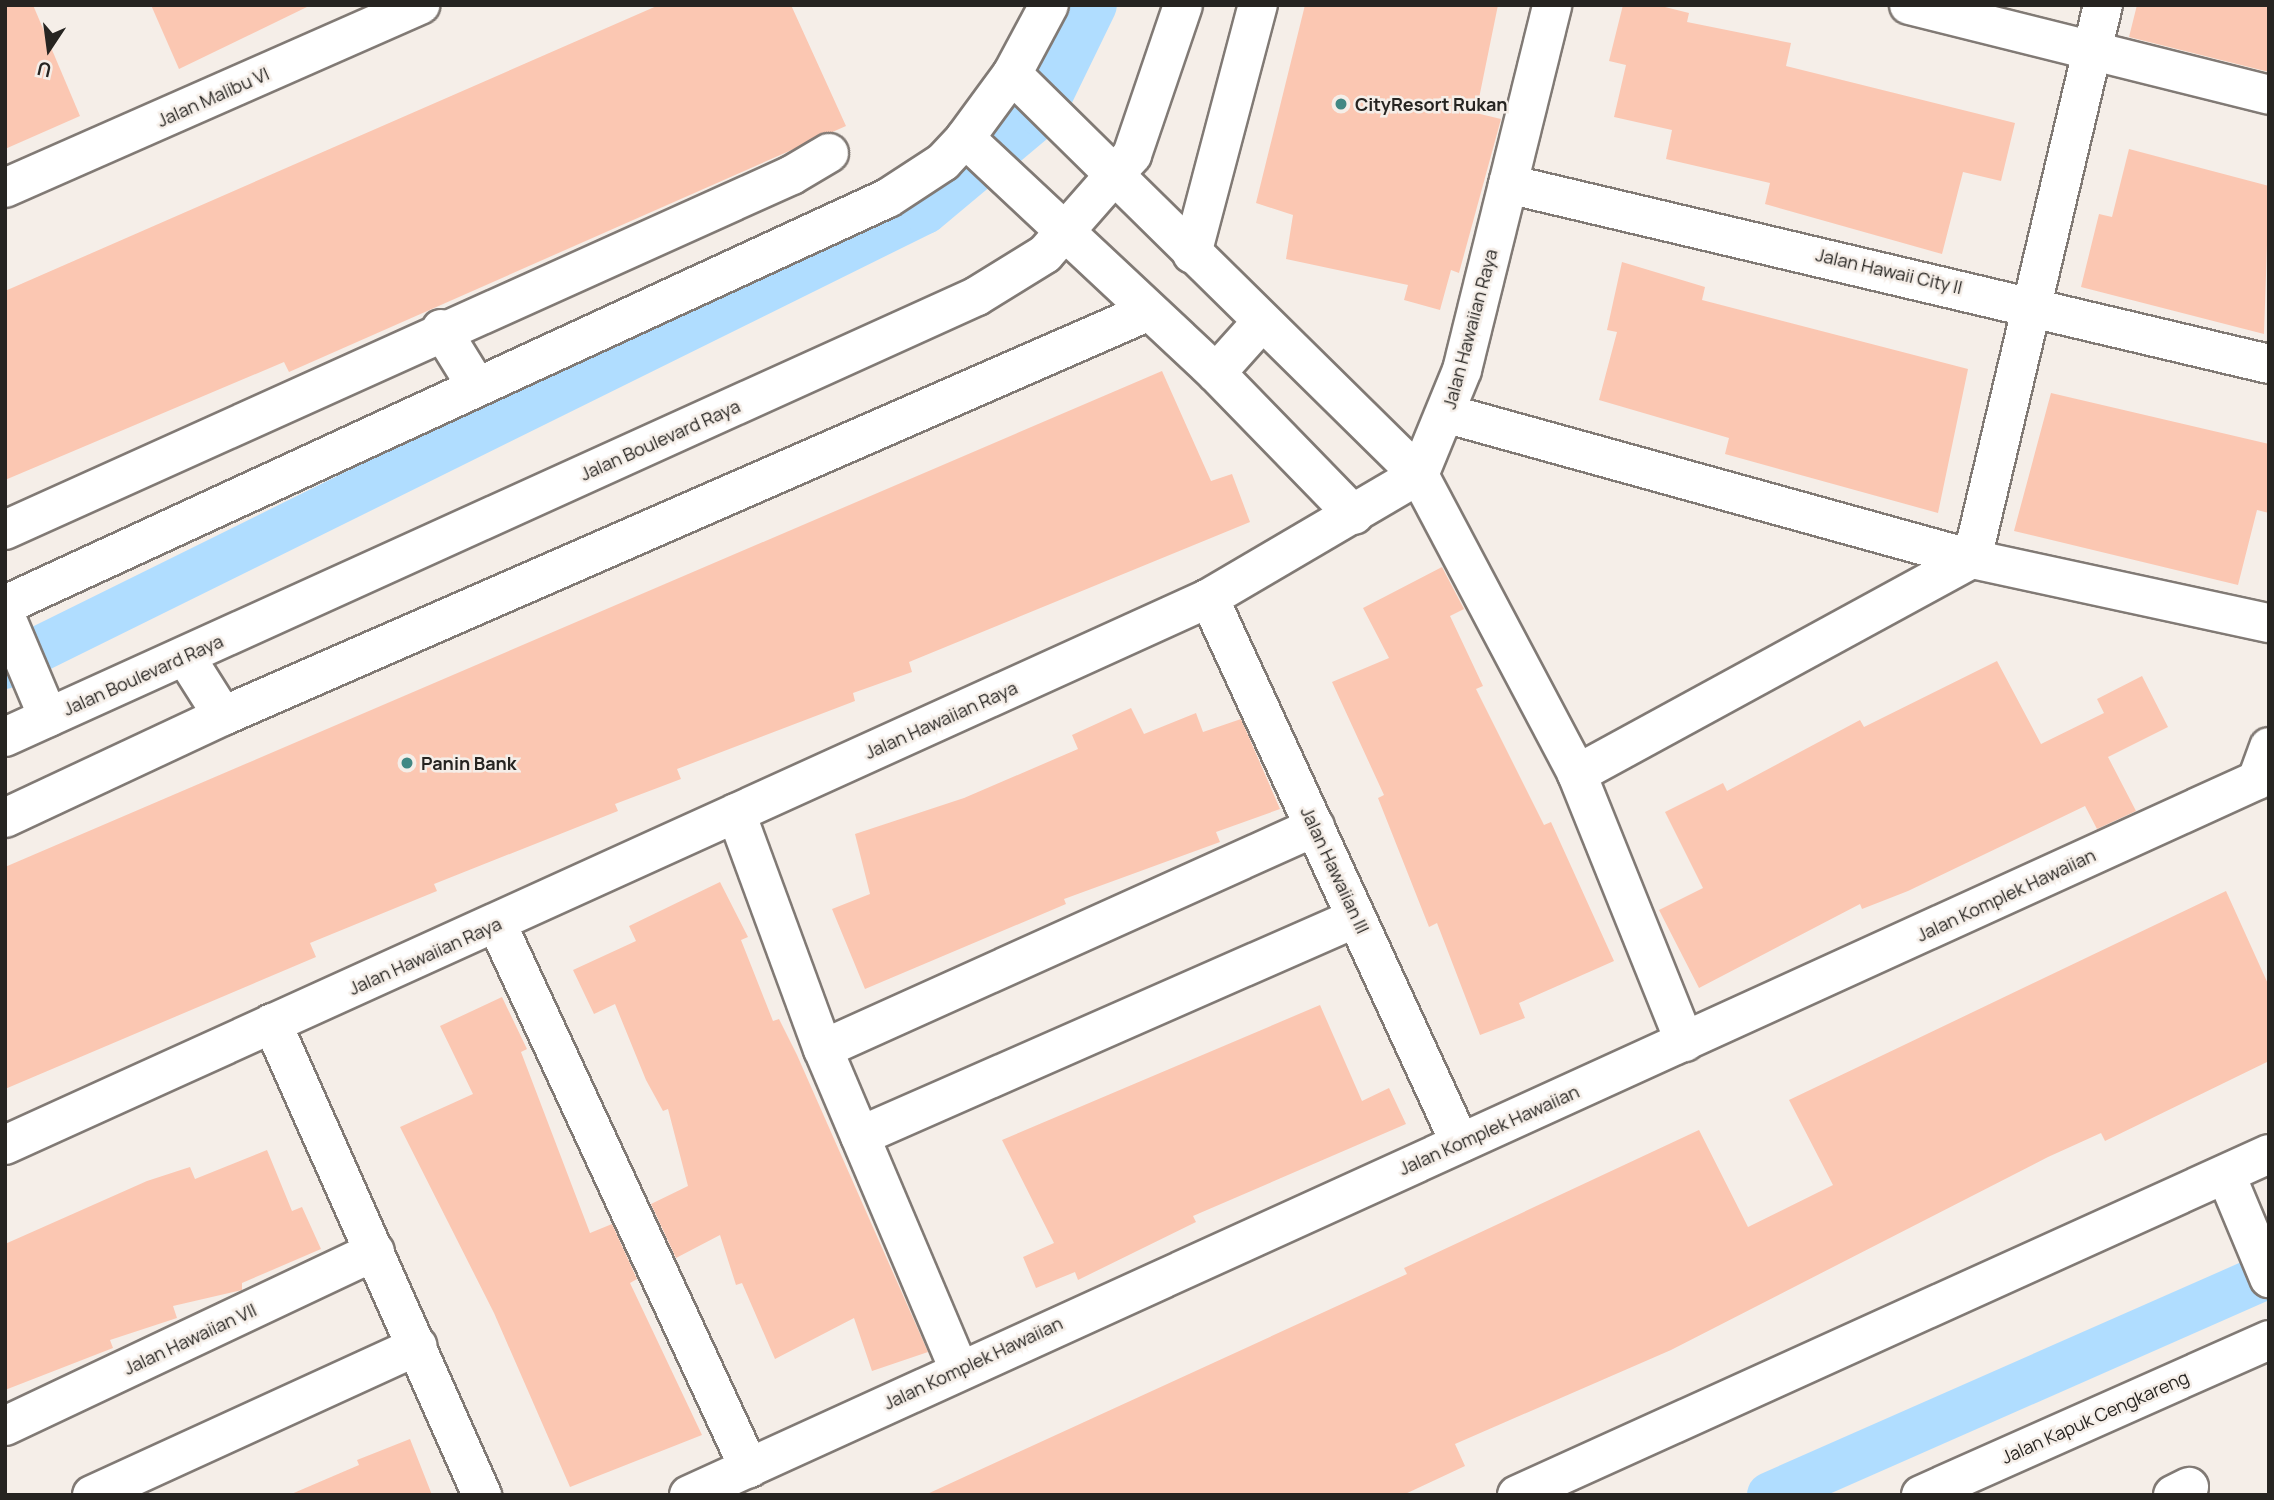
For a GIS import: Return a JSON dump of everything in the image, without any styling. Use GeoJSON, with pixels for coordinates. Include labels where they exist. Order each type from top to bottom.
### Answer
{"type":"FeatureCollection","features":[{"type":"Feature","properties":{"kind":"street","name":"Jalan Malibu VI"},"geometry":{"type":"LineString","coordinates":[[5,188],[420,5]]}},
{"type":"Feature","properties":{"kind":"street"},"geometry":{"type":"LineString","coordinates":[[46,712],[6,615],[475,384],[888,198],[943,162],[975,147],[1023,85],[1049,5]]}},
{"type":"Feature","properties":{"kind":"street","name":"Jalan Boulevard Raya"},"geometry":{"type":"LineString","coordinates":[[5,737],[46,712],[185,656],[977,296],[1045,254],[1056,224],[1105,167],[1136,143],[1183,5]]}},
{"type":"Feature","properties":{"kind":"street"},"geometry":{"type":"LineString","coordinates":[[1192,254],[1258,5]]}},
{"type":"Feature","properties":{"kind":"street","name":"Jalan Hawaiian Raya"},"geometry":{"type":"LineString","coordinates":[[5,1145],[497,924],[1209,598],[1419,475],[1448,414],[1552,5]]}},
{"type":"Feature","properties":{"kind":"street"},"geometry":{"type":"LineString","coordinates":[[1909,5],[2269,95]]}},
{"type":"Feature","properties":{"kind":"street"},"geometry":{"type":"LineString","coordinates":[[1577,774],[1972,559],[2103,5]]}},
{"type":"Feature","properties":{"kind":"street"},"geometry":{"type":"LineString","coordinates":[[1023,85],[1260,324],[1419,475],[1577,774],[1685,1042]]}},
{"type":"Feature","properties":{"kind":"street"},"geometry":{"type":"LineString","coordinates":[[975,147],[1147,312],[1216,373],[1354,514]]}},
{"type":"Feature","properties":{"kind":"street"},"geometry":{"type":"LineString","coordinates":[[5,530],[441,329],[792,175],[829,153]]}},
{"type":"Feature","properties":{"kind":"street","name":"Jalan Hawaii City II"},"geometry":{"type":"LineString","coordinates":[[1508,184],[2033,304],[2269,364]]}},
{"type":"Feature","properties":{"kind":"street"},"geometry":{"type":"LineString","coordinates":[[5,818],[223,716],[1147,312]]}},
{"type":"Feature","properties":{"kind":"street"},"geometry":{"type":"LineString","coordinates":[[1216,373],[1260,324]]}},
{"type":"Feature","properties":{"kind":"street"},"geometry":{"type":"LineString","coordinates":[[441,329],[475,384]]}},
{"type":"Feature","properties":{"kind":"street"},"geometry":{"type":"LineString","coordinates":[[1448,414],[1972,559],[2269,622]]}},
{"type":"Feature","properties":{"kind":"street","name":"Jalan Hawaiian III"},"geometry":{"type":"LineString","coordinates":[[1209,598],[1460,1143]]}},
{"type":"Feature","properties":{"kind":"street"},"geometry":{"type":"LineString","coordinates":[[185,656],[223,716]]}},
{"type":"Feature","properties":{"kind":"street","name":"Jalan Komplek Hawaiian"},"geometry":{"type":"LineString","coordinates":[[689,1495],[959,1369],[1685,1042],[2257,780],[2269,747]]}},
{"type":"Feature","properties":{"kind":"street"},"geometry":{"type":"LineString","coordinates":[[736,813],[823,1049],[959,1369]]}},
{"type":"Feature","properties":{"kind":"street"},"geometry":{"type":"LineString","coordinates":[[823,1049],[1315,827]]}},
{"type":"Feature","properties":{"kind":"street"},"geometry":{"type":"LineString","coordinates":[[860,1136],[1356,918]]}},
{"type":"Feature","properties":{"kind":"street"},"geometry":{"type":"LineString","coordinates":[[497,924],[749,1468]]}},
{"type":"Feature","properties":{"kind":"street"},"geometry":{"type":"LineString","coordinates":[[272,1023],[482,1495]]}},
{"type":"Feature","properties":{"kind":"street"},"geometry":{"type":"LineString","coordinates":[[1517,1495],[2269,1154]]}},
{"type":"Feature","properties":{"kind":"street"},"geometry":{"type":"LineString","coordinates":[[2226,1175],[2264,1267]]}},
{"type":"Feature","properties":{"kind":"street","name":"Jalan Hawaiian VII"},"geometry":{"type":"LineString","coordinates":[[5,1426],[374,1251]]}},
{"type":"Feature","properties":{"kind":"street","name":"Jalan Kapuk Cengkareng"},"geometry":{"type":"LineString","coordinates":[[1921,1495],[2269,1340]]}},
{"type":"Feature","properties":{"kind":"street"},"geometry":{"type":"LineString","coordinates":[[92,1495],[417,1346]]}},
{"type":"Feature","properties":{"kind":"building"},"geometry":{"type":"Polygon","coordinates":[[[5,5],[33,5],[80,116],[5,149],[5,5]]]}},
{"type":"Feature","properties":{"kind":"building"},"geometry":{"type":"Polygon","coordinates":[[[151,5],[309,5],[309,6],[179,69],[151,5]]]}},
{"type":"Feature","properties":{"kind":"building"},"geometry":{"type":"Polygon","coordinates":[[[659,5],[791,5],[846,126],[289,372],[284,362],[5,480],[5,291],[659,5]]]}},
{"type":"Feature","properties":{"kind":"building"},"geometry":{"type":"Polygon","coordinates":[[[1305,5],[1498,5],[1476,113],[1501,119],[1459,273],[1451,270],[1440,310],[1404,300],[1408,285],[1286,259],[1293,215],[1256,203],[1305,5]]]}},
{"type":"Feature","properties":{"kind":"building"},"geometry":{"type":"Polygon","coordinates":[[[1623,5],[1657,5],[1689,13],[1687,22],[1791,43],[1786,66],[2015,123],[2001,181],[1963,172],[1942,254],[1765,204],[1770,183],[1666,159],[1672,130],[1614,117],[1626,65],[1609,61],[1623,5]]]}},
{"type":"Feature","properties":{"kind":"building"},"geometry":{"type":"Polygon","coordinates":[[[2137,5],[2269,5],[2269,72],[2129,37],[2137,5]]]}},
{"type":"Feature","properties":{"kind":"building"},"geometry":{"type":"Polygon","coordinates":[[[2129,149],[2269,186],[2264,334],[2081,287],[2099,214],[2112,217],[2129,149]]]}},
{"type":"Feature","properties":{"kind":"building"},"geometry":{"type":"Polygon","coordinates":[[[1622,262],[1705,287],[1702,300],[1968,369],[1938,513],[1725,454],[1729,438],[1599,400],[1617,332],[1607,330],[1622,262]]]}},
{"type":"Feature","properties":{"kind":"building"},"geometry":{"type":"Polygon","coordinates":[[[1162,371],[1211,481],[1232,474],[1250,522],[909,662],[912,672],[853,693],[855,701],[677,769],[681,779],[615,804],[618,811],[434,884],[437,891],[310,943],[316,957],[5,1089],[5,867],[1162,371]]]}},
{"type":"Feature","properties":{"kind":"building"},"geometry":{"type":"Polygon","coordinates":[[[2051,393],[2269,444],[2269,513],[2257,510],[2238,585],[2014,531],[2051,393]]]}},
{"type":"Feature","properties":{"kind":"building"},"geometry":{"type":"Polygon","coordinates":[[[1442,567],[1464,609],[1450,616],[1483,686],[1476,689],[1544,825],[1551,822],[1614,961],[1519,1003],[1525,1018],[1480,1035],[1437,923],[1429,927],[1378,798],[1384,795],[1332,682],[1389,658],[1363,608],[1442,567]]]}},
{"type":"Feature","properties":{"kind":"building"},"geometry":{"type":"Polygon","coordinates":[[[1997,661],[2041,744],[2104,713],[2097,699],[2142,676],[2168,727],[2108,757],[2136,811],[2097,829],[2085,806],[1908,891],[1862,909],[1860,904],[1699,988],[1659,910],[1703,888],[1665,812],[1723,783],[1727,791],[1860,720],[1864,727],[1997,661]]]}},
{"type":"Feature","properties":{"kind":"building"},"geometry":{"type":"Polygon","coordinates":[[[1131,708],[1144,734],[1196,713],[1203,732],[1241,719],[1280,809],[1216,832],[1220,842],[1064,899],[1066,904],[865,989],[832,909],[870,894],[855,834],[964,798],[1078,749],[1072,735],[1131,708]]]}},
{"type":"Feature","properties":{"kind":"building"},"geometry":{"type":"Polygon","coordinates":[[[720,882],[748,937],[741,940],[773,1021],[779,1019],[797,1055],[928,1352],[872,1371],[854,1318],[775,1359],[742,1283],[736,1285],[720,1235],[676,1258],[651,1204],[688,1186],[668,1109],[663,1111],[646,1080],[615,1004],[594,1014],[573,970],[636,941],[629,926],[720,882]]]}},
{"type":"Feature","properties":{"kind":"building"},"geometry":{"type":"Polygon","coordinates":[[[2226,891],[2269,986],[2269,1061],[2105,1141],[2101,1133],[2048,1157],[1671,1350],[1455,1444],[1465,1466],[1403,1495],[925,1495],[1407,1274],[1404,1268],[1699,1130],[1748,1227],[1833,1185],[1789,1100],[2226,891]]]}},
{"type":"Feature","properties":{"kind":"building"},"geometry":{"type":"Polygon","coordinates":[[[502,997],[527,1049],[521,1052],[590,1233],[612,1224],[637,1279],[630,1283],[702,1435],[570,1487],[494,1313],[400,1127],[473,1094],[440,1026],[502,997]]]}},
{"type":"Feature","properties":{"kind":"building"},"geometry":{"type":"Polygon","coordinates":[[[1320,1005],[1362,1101],[1389,1088],[1406,1124],[1193,1216],[1196,1222],[1078,1280],[1075,1272],[1036,1288],[1023,1257],[1054,1243],[1002,1140],[1320,1005]]]}},
{"type":"Feature","properties":{"kind":"building"},"geometry":{"type":"Polygon","coordinates":[[[267,1150],[292,1211],[302,1207],[321,1249],[242,1283],[242,1290],[173,1306],[177,1318],[110,1340],[113,1348],[5,1390],[5,1244],[147,1181],[190,1167],[195,1179],[267,1150]]]}},
{"type":"Feature","properties":{"kind":"building"},"geometry":{"type":"Polygon","coordinates":[[[410,1439],[432,1495],[289,1495],[359,1465],[357,1460],[410,1439]]]}},
{"type":"Feature","properties":{"kind":"waterway"},"geometry":{"type":"LineString","coordinates":[[5,666],[925,211],[1041,114],[1094,5]]}},
{"type":"Feature","properties":{"kind":"waterway"},"geometry":{"type":"LineString","coordinates":[[1770,1495],[2269,1275]]}},
{"type":"Feature","properties":{"kind":"place","name":"CityResort Rukan"},"geometry":{"type":"Point","coordinates":[1341,104]}},
{"type":"Feature","properties":{"kind":"place","name":"Panin Bank"},"geometry":{"type":"Point","coordinates":[407,763]}}]}
